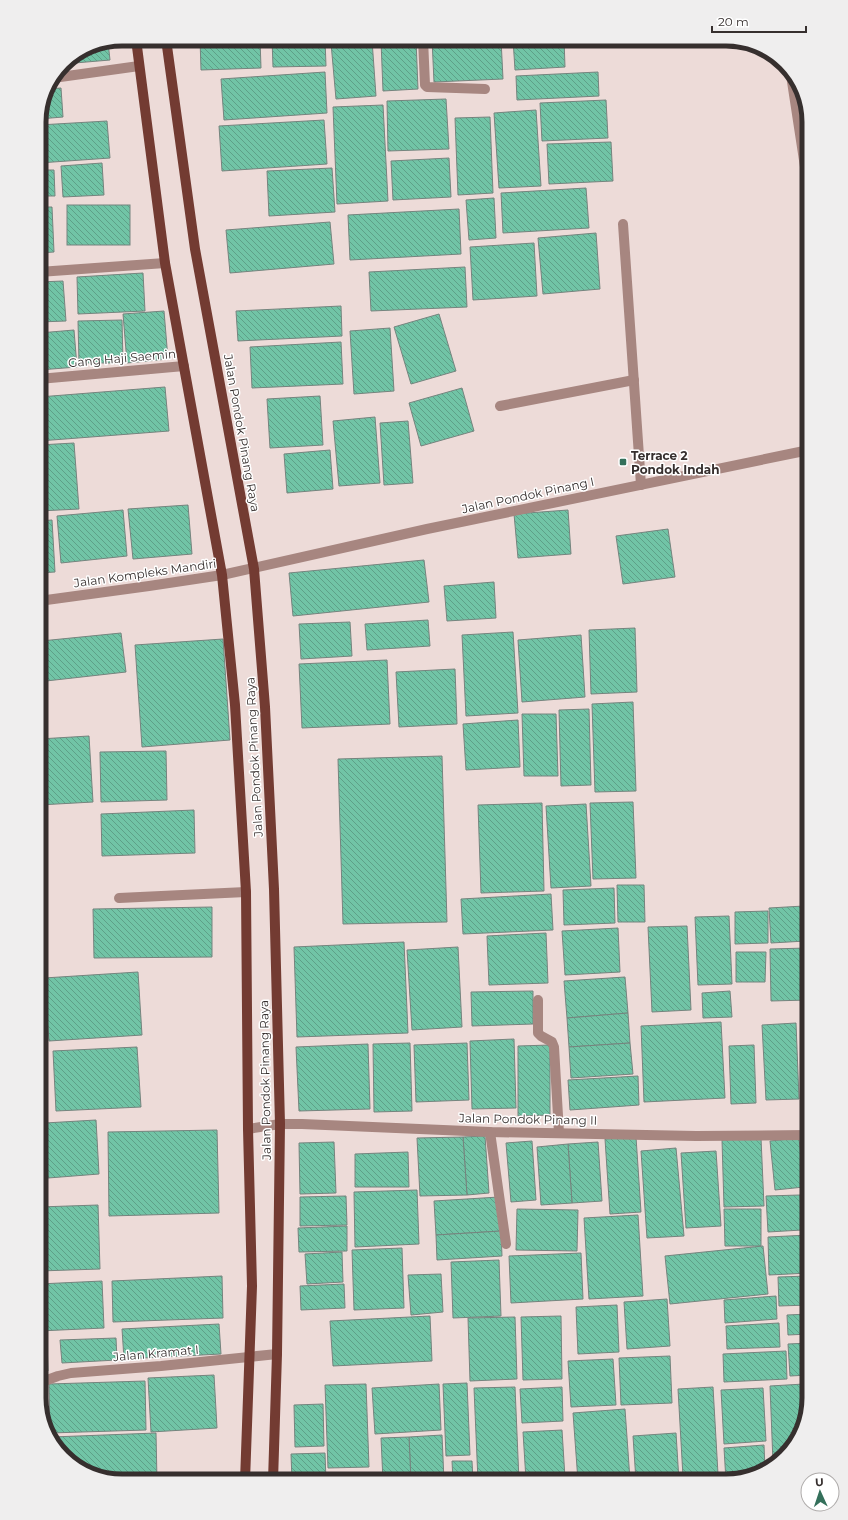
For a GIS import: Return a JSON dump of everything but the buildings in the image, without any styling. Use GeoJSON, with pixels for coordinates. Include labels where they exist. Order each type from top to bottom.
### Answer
{"type":"FeatureCollection","features":[{"type":"Feature","properties":{"kind":"main road","name":"Jalan Pondok Pinang Raya"},"geometry":{"type":"LineString","coordinates":[[137,46],[165,263],[222,575],[235,705],[246,892],[248,1129],[252,1286],[245,1474]]}},
{"type":"Feature","properties":{"kind":"main road","name":"Jalan Pondok Pinang Raya"},"geometry":{"type":"LineString","coordinates":[[167,46],[195,249],[254,568],[265,707],[274,889],[280,1124],[273,1474]]}},
{"type":"Feature","properties":{"kind":"street"},"geometry":{"type":"LineString","coordinates":[[423,46],[425,85],[427,87],[485,89]]}},
{"type":"Feature","properties":{"kind":"street"},"geometry":{"type":"LineString","coordinates":[[61,77],[139,66]]}},
{"type":"Feature","properties":{"kind":"street"},"geometry":{"type":"LineString","coordinates":[[792,85],[802,148]]}},
{"type":"Feature","properties":{"kind":"street"},"geometry":{"type":"LineString","coordinates":[[623,224],[641,485]]}},
{"type":"Feature","properties":{"kind":"street"},"geometry":{"type":"LineString","coordinates":[[46,272],[165,263]]}},
{"type":"Feature","properties":{"kind":"street","name":"Gang Haji Saemin"},"geometry":{"type":"LineString","coordinates":[[46,378],[184,366]]}},
{"type":"Feature","properties":{"kind":"street"},"geometry":{"type":"LineString","coordinates":[[500,406],[634,380]]}},
{"type":"Feature","properties":{"kind":"street","name":"Jalan Pondok Pinang I"},"geometry":{"type":"LineString","coordinates":[[254,568],[427,529],[802,451]]}},
{"type":"Feature","properties":{"kind":"street","name":"Jalan Kompleks Mandiri"},"geometry":{"type":"LineString","coordinates":[[46,600],[222,575],[254,568]]}},
{"type":"Feature","properties":{"kind":"street"},"geometry":{"type":"LineString","coordinates":[[119,898],[246,892]]}},
{"type":"Feature","properties":{"kind":"street"},"geometry":{"type":"LineString","coordinates":[[538,1000],[538,1032],[541,1036],[552,1042],[554,1047],[559,1133]]}},
{"type":"Feature","properties":{"kind":"street","name":"Jalan Pondok Pinang II"},"geometry":{"type":"LineString","coordinates":[[248,1129],[280,1124],[490,1132],[696,1136],[802,1135]]}},
{"type":"Feature","properties":{"kind":"street"},"geometry":{"type":"LineString","coordinates":[[490,1132],[506,1244]]}},
{"type":"Feature","properties":{"kind":"street","name":"Jalan Kramat I"},"geometry":{"type":"LineString","coordinates":[[46,1380],[58,1376],[71,1374],[276,1354]]}},
{"type":"Feature","properties":{"kind":"place","name":"Terrace 2 Pondok Indah"},"geometry":{"type":"Point","coordinates":[623,462]}}]}
